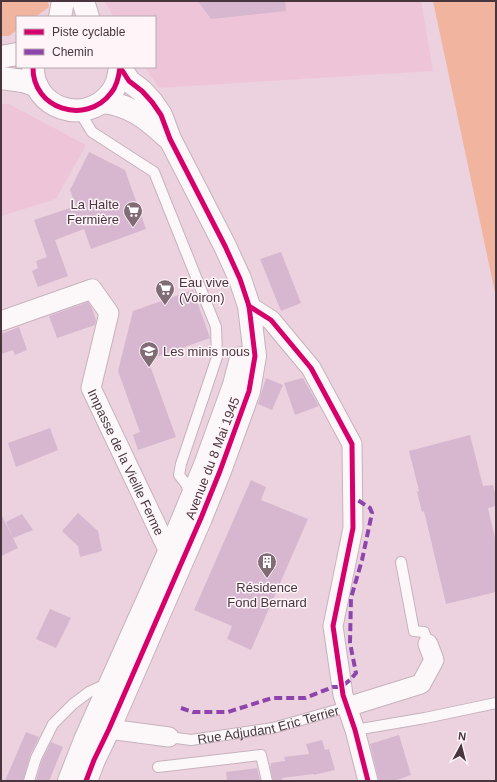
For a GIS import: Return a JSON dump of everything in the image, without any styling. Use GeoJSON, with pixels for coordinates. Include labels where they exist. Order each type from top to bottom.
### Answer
{"type":"FeatureCollection","features":[{"type":"Feature","properties":{"kind":"main road"},"geometry":{"type":"LineString","coordinates":[[60,16],[62,1]]}},
{"type":"Feature","properties":{"kind":"main road"},"geometry":{"type":"LineString","coordinates":[[82,1],[88,16]]}},
{"type":"Feature","properties":{"kind":"main road"},"geometry":{"type":"LineString","coordinates":[[1,57],[16,54]]}},
{"type":"Feature","properties":{"kind":"main road"},"geometry":{"type":"LineString","coordinates":[[1,78],[23,81],[35,77],[44,97],[54,105],[66,110],[79,111],[92,108],[103,102],[112,92],[118,80],[120,68]]}},
{"type":"Feature","properties":{"kind":"main road"},"geometry":{"type":"LineString","coordinates":[[121,68],[129,81],[142,91],[152,102],[161,115],[170,139]]}},
{"type":"Feature","properties":{"kind":"main road"},"geometry":{"type":"LineString","coordinates":[[103,102],[114,103],[130,109],[150,121],[170,139]]}},
{"type":"Feature","properties":{"kind":"main road","name":"Avenue du 8 Mai 1945"},"geometry":{"type":"LineString","coordinates":[[86,781],[94,760],[109,686],[176,556],[201,518],[249,391],[254,356],[249,306],[240,279],[225,246],[170,139]]}},
{"type":"Feature","properties":{"kind":"main road","name":"Avenue du 8 Mai 1945"},"geometry":{"type":"LineString","coordinates":[[69,781],[85,740],[101,725],[176,556],[191,496],[205,466],[234,385],[242,350],[240,279]]}},
{"type":"Feature","properties":{"kind":"street","name":"Impasse de la Vieille Ferme"},"geometry":{"type":"LineString","coordinates":[[1,321],[92,289],[109,313],[91,388],[176,556]]}},
{"type":"Feature","properties":{"kind":"street"},"geometry":{"type":"LineString","coordinates":[[249,306],[271,320],[311,368],[352,444],[352,528],[333,626],[343,695],[355,730],[368,781]]}},
{"type":"Feature","properties":{"kind":"street","name":"Rue Adjudant Eric Terrier"},"geometry":{"type":"LineString","coordinates":[[347,707],[421,684],[434,660],[428,644]]}},
{"type":"Feature","properties":{"kind":"street","name":"Rue Adjudant Eric Terrier"},"geometry":{"type":"LineString","coordinates":[[101,725],[169,737]]}},
{"type":"Feature","properties":{"kind":"lane"},"geometry":{"type":"LineString","coordinates":[[79,111],[92,132],[154,172],[216,327],[217,357],[181,464],[179,475],[186,484],[201,518]]}},
{"type":"Feature","properties":{"kind":"lane"},"geometry":{"type":"LineString","coordinates":[[401,562],[414,631],[424,632],[428,644]]}},
{"type":"Feature","properties":{"kind":"lane"},"geometry":{"type":"LineString","coordinates":[[29,781],[36,758],[53,724],[73,704],[89,692],[102,686],[109,686]]}},
{"type":"Feature","properties":{"kind":"lane"},"geometry":{"type":"LineString","coordinates":[[355,730],[426,718],[496,703]]}},
{"type":"Feature","properties":{"kind":"lane","name":"Rue Adjudant Eric Terrier"},"geometry":{"type":"LineString","coordinates":[[169,737],[191,740],[273,728],[347,707]]}},
{"type":"Feature","properties":{"kind":"lane"},"geometry":{"type":"LineString","coordinates":[[158,767],[261,756],[267,781]]}},
{"type":"Feature","properties":{"kind":"shaded area"},"geometry":{"type":"Polygon","coordinates":[[[1,1],[48,1],[49,7],[36,16],[16,16],[16,31],[9,36],[1,36],[1,1]]]}},
{"type":"Feature","properties":{"kind":"shaded area"},"geometry":{"type":"Polygon","coordinates":[[[104,1],[421,1],[433,71],[159,88],[146,68],[156,68],[156,16],[113,16],[104,1]]]}},
{"type":"Feature","properties":{"kind":"shaded area"},"geometry":{"type":"Polygon","coordinates":[[[433,1],[496,1],[496,297],[433,1]]]}},
{"type":"Feature","properties":{"kind":"shaded area"},"geometry":{"type":"Polygon","coordinates":[[[1,104],[9,104],[86,145],[56,199],[1,216],[1,104]]]}},
{"type":"Feature","properties":{"kind":"building"},"geometry":{"type":"Polygon","coordinates":[[[198,1],[285,1],[286,11],[211,19],[198,1]]]}},
{"type":"Feature","properties":{"kind":"building"},"geometry":{"type":"Polygon","coordinates":[[[89,152],[125,170],[146,229],[91,249],[84,229],[55,240],[68,276],[38,287],[32,271],[38,268],[36,261],[47,257],[34,220],[76,206],[70,190],[89,152]]]}},
{"type":"Feature","properties":{"kind":"building"},"geometry":{"type":"Polygon","coordinates":[[[281,252],[301,303],[281,311],[260,259],[281,252]]]}},
{"type":"Feature","properties":{"kind":"building"},"geometry":{"type":"Polygon","coordinates":[[[193,290],[210,338],[148,360],[176,437],[138,450],[133,435],[140,432],[118,371],[133,311],[193,290]]]}},
{"type":"Feature","properties":{"kind":"building"},"geometry":{"type":"Polygon","coordinates":[[[88,302],[92,308],[96,320],[95,325],[57,338],[49,316],[88,302]]]}},
{"type":"Feature","properties":{"kind":"building"},"geometry":{"type":"Polygon","coordinates":[[[19,327],[27,350],[15,355],[13,350],[1,354],[1,334],[19,327]]]}},
{"type":"Feature","properties":{"kind":"building"},"geometry":{"type":"Polygon","coordinates":[[[266,378],[283,385],[272,410],[258,404],[266,378]]]}},
{"type":"Feature","properties":{"kind":"building"},"geometry":{"type":"Polygon","coordinates":[[[303,378],[319,406],[295,415],[284,383],[303,378]]]}},
{"type":"Feature","properties":{"kind":"building"},"geometry":{"type":"Polygon","coordinates":[[[50,428],[58,450],[16,467],[8,443],[50,428]]]}},
{"type":"Feature","properties":{"kind":"building"},"geometry":{"type":"Polygon","coordinates":[[[470,435],[483,486],[493,485],[496,496],[496,506],[488,508],[496,542],[496,592],[446,604],[424,511],[422,512],[417,492],[419,491],[409,451],[470,435]]]}},
{"type":"Feature","properties":{"kind":"building"},"geometry":{"type":"Polygon","coordinates":[[[251,480],[266,487],[261,500],[308,519],[251,650],[227,639],[232,626],[194,610],[251,480]]]}},
{"type":"Feature","properties":{"kind":"building"},"geometry":{"type":"Polygon","coordinates":[[[78,513],[98,531],[102,551],[80,557],[78,546],[62,531],[78,513]]]}},
{"type":"Feature","properties":{"kind":"building"},"geometry":{"type":"Polygon","coordinates":[[[1,514],[18,548],[1,556],[1,514]]]}},
{"type":"Feature","properties":{"kind":"building"},"geometry":{"type":"Polygon","coordinates":[[[22,514],[33,530],[13,538],[6,522],[22,514]]]}},
{"type":"Feature","properties":{"kind":"building"},"geometry":{"type":"Polygon","coordinates":[[[50,609],[71,618],[56,648],[36,639],[50,609]]]}},
{"type":"Feature","properties":{"kind":"building"},"geometry":{"type":"Polygon","coordinates":[[[26,732],[39,737],[30,756],[23,781],[5,781],[26,732]]]}},
{"type":"Feature","properties":{"kind":"building"},"geometry":{"type":"Polygon","coordinates":[[[399,735],[411,775],[394,781],[379,781],[370,744],[399,735]]]}},
{"type":"Feature","properties":{"kind":"building"},"geometry":{"type":"Polygon","coordinates":[[[322,740],[325,750],[329,749],[335,770],[314,775],[282,778],[283,781],[273,781],[270,766],[271,763],[285,761],[284,757],[309,754],[306,744],[322,740]]]}},
{"type":"Feature","properties":{"kind":"building"},"geometry":{"type":"Polygon","coordinates":[[[51,742],[63,747],[49,781],[36,781],[42,760],[51,742]]]}},
{"type":"Feature","properties":{"kind":"building"},"geometry":{"type":"Polygon","coordinates":[[[257,768],[260,781],[227,781],[226,772],[257,768]]]}},
{"type":"Feature","properties":{"kind":"marked path"},"geometry":{"type":"LineString","coordinates":[[181,708],[193,712],[228,712],[272,698],[305,698],[333,687],[341,687],[356,673],[350,643],[351,598],[362,560],[372,513],[370,508],[353,497]]}},
{"type":"Feature","properties":{"kind":"cycle path"},"geometry":{"type":"LineString","coordinates":[[33,68],[35,82],[41,93],[51,102],[62,108],[75,110],[88,109],[100,103],[111,93],[115,87],[120,68]]}},
{"type":"Feature","properties":{"kind":"cycle path"},"geometry":{"type":"LineString","coordinates":[[86,781],[201,518],[220,471],[249,391],[255,356],[249,306],[240,279],[225,246],[170,139],[161,115],[142,91],[129,81],[121,68]]}},
{"type":"Feature","properties":{"kind":"cycle path"},"geometry":{"type":"LineString","coordinates":[[249,306],[271,320],[311,368],[352,444],[353,528],[333,626],[343,695],[355,730],[368,781]]}},
{"type":"Feature","properties":{"kind":"place","name":"La Halte Fermière"},"geometry":{"type":"Point","coordinates":[133,228]}},
{"type":"Feature","properties":{"kind":"place","name":"Eau vive (Voiron)"},"geometry":{"type":"Point","coordinates":[165,306]}},
{"type":"Feature","properties":{"kind":"place","name":"Les minis nous"},"geometry":{"type":"Point","coordinates":[149,368]}},
{"type":"Feature","properties":{"kind":"place","name":"Résidence Fond Bernard"},"geometry":{"type":"Point","coordinates":[267,579]}}]}
